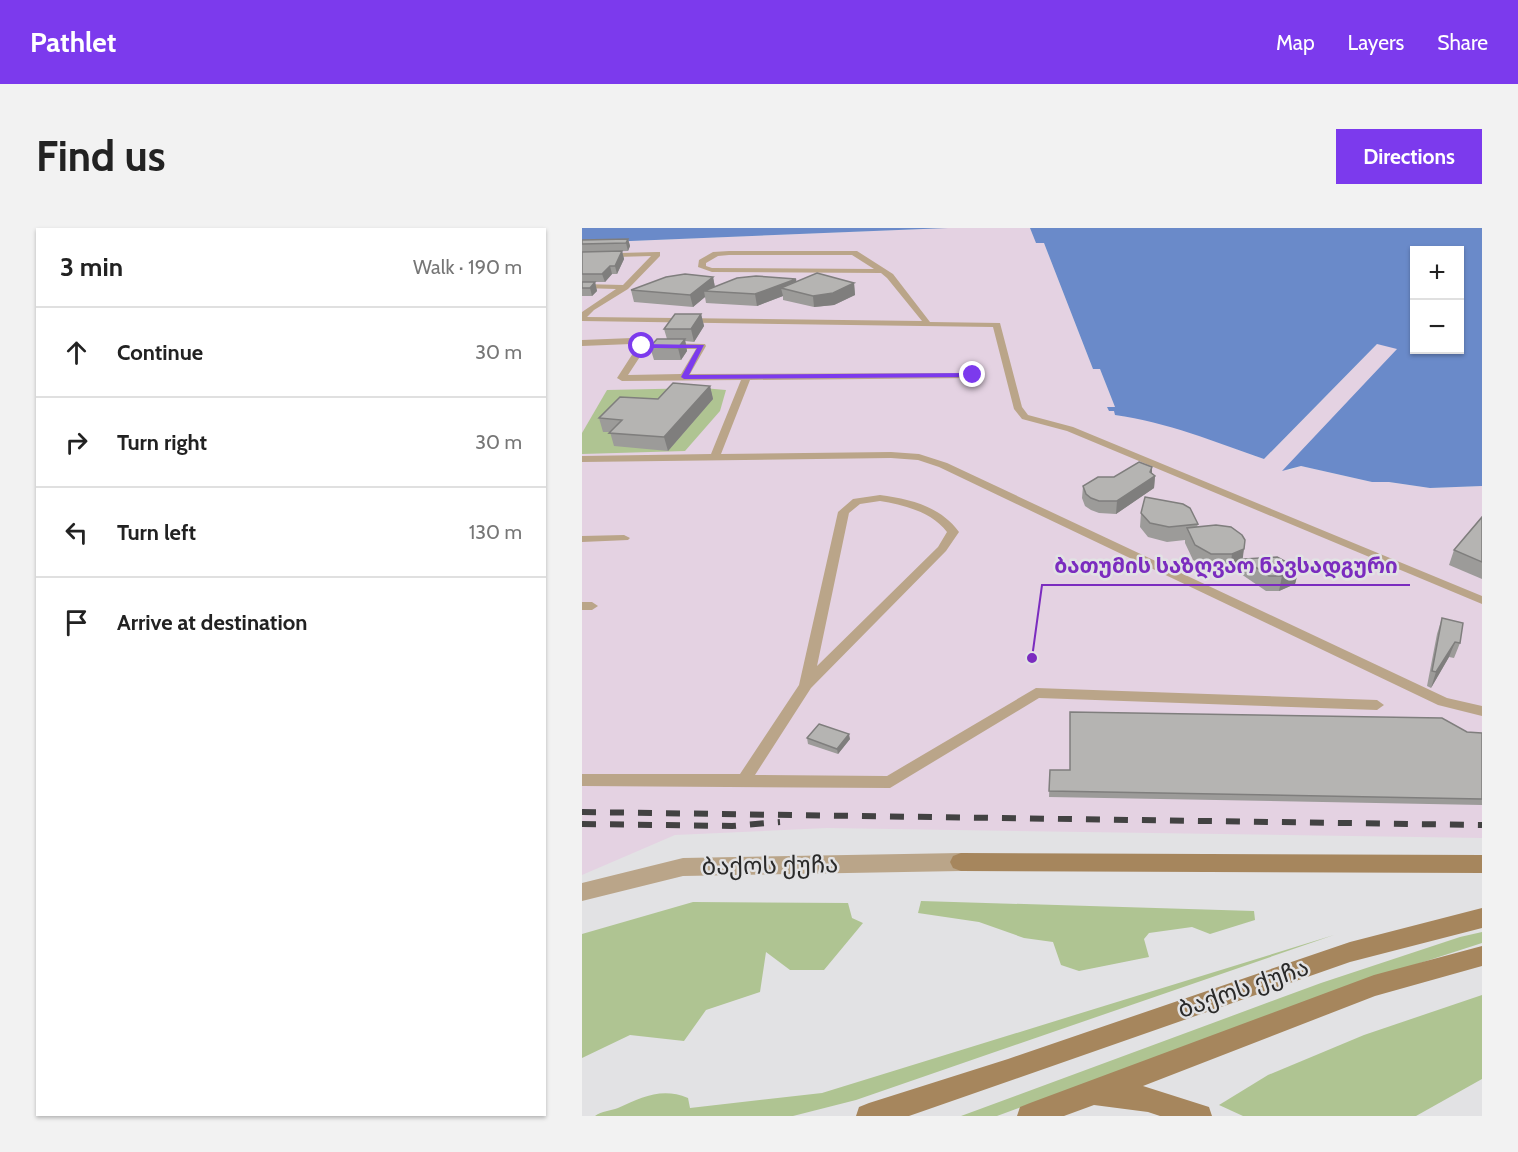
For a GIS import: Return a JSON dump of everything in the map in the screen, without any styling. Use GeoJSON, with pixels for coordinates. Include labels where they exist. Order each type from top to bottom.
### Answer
{"type":"FeatureCollection","features":[{"type":"Feature","properties":{"kind":"main road"},"geometry":{"type":"LineString","coordinates":[[961,862],[1482,864]]}},
{"type":"Feature","properties":{"kind":"main road","name":"ბაქოს ქუჩა"},"geometry":{"type":"LineString","coordinates":[[869,1116],[1008,1071],[1350,952],[1482,918]]}},
{"type":"Feature","properties":{"kind":"main road","name":"ბაქოს ქუჩა"},"geometry":{"type":"LineString","coordinates":[[1030,1116],[1374,986],[1482,956]]}},
{"type":"Feature","properties":{"kind":"main road"},"geometry":{"type":"LineString","coordinates":[[1095,1093],[1148,1099],[1199,1116]]}},
{"type":"Feature","properties":{"kind":"street","name":"ბაქოს ქუჩა"},"geometry":{"type":"LineString","coordinates":[[582,892],[683,867],[961,862]]}},
{"type":"Feature","properties":{"kind":"lane"},"geometry":{"type":"LineString","coordinates":[[884,272],[712,270],[702,267],[702,262],[717,254],[729,253],[854,253],[884,272],[890,276],[928,324]]}},
{"type":"Feature","properties":{"kind":"lane"},"geometry":{"type":"LineString","coordinates":[[582,256],[657,254],[624,286],[591,308],[582,318]]}},
{"type":"Feature","properties":{"kind":"lane"},"geometry":{"type":"LineString","coordinates":[[582,286],[624,286]]}},
{"type":"Feature","properties":{"kind":"lane"},"geometry":{"type":"LineString","coordinates":[[582,318],[997,325],[1017,407],[1025,417],[1070,429],[1482,600]]}},
{"type":"Feature","properties":{"kind":"lane"},"geometry":{"type":"LineString","coordinates":[[582,343],[632,341],[642,346],[702,346],[684,377]]}},
{"type":"Feature","properties":{"kind":"lane"},"geometry":{"type":"LineString","coordinates":[[642,346],[622,378],[973,375]]}},
{"type":"Feature","properties":{"kind":"lane"},"geometry":{"type":"LineString","coordinates":[[715,456],[747,377]]}},
{"type":"Feature","properties":{"kind":"lane"},"geometry":{"type":"LineString","coordinates":[[582,459],[715,456],[891,455],[919,457],[943,465],[1443,702],[1482,711]]}},
{"type":"Feature","properties":{"kind":"lane"},"geometry":{"type":"LineString","coordinates":[[744,780],[806,685],[942,549],[953,532],[944,520],[907,502],[880,498],[857,501],[844,512],[806,685]]}},
{"type":"Feature","properties":{"kind":"lane"},"geometry":{"type":"LineString","coordinates":[[582,539],[624,538]]}},
{"type":"Feature","properties":{"kind":"lane"},"geometry":{"type":"LineString","coordinates":[[582,780],[890,782],[1036,693],[1377,705]]}},
{"type":"Feature","properties":{"kind":"shaded area"},"geometry":{"type":"Polygon","coordinates":[[[948,228],[1030,228],[1036,243],[1044,243],[1093,369],[1100,369],[1115,407],[1115,415],[1144,419],[1178,428],[1264,459],[1377,344],[1398,348],[1287,471],[1301,466],[1372,482],[1430,488],[1482,486],[1482,838],[827,828],[675,835],[582,875],[582,243],[948,228]]]}},
{"type":"Feature","properties":{"kind":"green space"},"geometry":{"type":"Polygon","coordinates":[[[703,388],[726,390],[720,411],[685,451],[582,454],[582,433],[607,390],[703,388]]]}},
{"type":"Feature","properties":{"kind":"green space"},"geometry":{"type":"Polygon","coordinates":[[[921,901],[1254,911],[1255,920],[1210,934],[1192,927],[1149,933],[1144,939],[1149,957],[1079,971],[1061,965],[1053,942],[1024,938],[979,922],[918,913],[921,901]]]}},
{"type":"Feature","properties":{"kind":"green space"},"geometry":{"type":"Polygon","coordinates":[[[693,902],[848,903],[852,918],[863,923],[824,970],[790,970],[766,952],[760,992],[706,1010],[684,1041],[630,1035],[582,1058],[582,934],[693,902]]]}},
{"type":"Feature","properties":{"kind":"green space"},"geometry":{"type":"Polygon","coordinates":[[[1482,932],[1482,943],[1377,977],[997,1116],[961,1116],[1321,983],[1460,937],[1482,932]]]}},
{"type":"Feature","properties":{"kind":"green space"},"geometry":{"type":"Polygon","coordinates":[[[1334,935],[856,1100],[793,1116],[595,1116],[644,1097],[661,1093],[688,1098],[690,1108],[822,1093],[1334,935]]]}},
{"type":"Feature","properties":{"kind":"green space"},"geometry":{"type":"Polygon","coordinates":[[[1482,995],[1482,1079],[1416,1116],[1243,1116],[1219,1105],[1268,1075],[1364,1035],[1482,995]]]}},
{"type":"Feature","properties":{"kind":"water"},"geometry":{"type":"Polygon","coordinates":[[[582,228],[948,228],[582,243],[582,228]]]}},
{"type":"Feature","properties":{"kind":"water"},"geometry":{"type":"Polygon","coordinates":[[[1030,228],[1482,228],[1482,486],[1430,488],[1372,482],[1301,466],[1282,471],[1397,349],[1377,344],[1264,459],[1172,428],[1115,415],[1114,411],[1109,411],[1107,407],[1115,407],[1100,369],[1093,369],[1044,243],[1036,243],[1030,228]]]}},
{"type":"Feature","properties":{"kind":"building"},"geometry":{"type":"Polygon","coordinates":[[[628,239],[626,243],[582,244],[582,240],[628,239]]]}},
{"type":"Feature","properties":{"kind":"building"},"geometry":{"type":"Polygon","coordinates":[[[622,251],[615,266],[610,266],[602,274],[582,274],[582,252],[622,251]]]}},
{"type":"Feature","properties":{"kind":"building"},"geometry":{"type":"Polygon","coordinates":[[[817,273],[854,283],[833,293],[813,296],[781,288],[817,273]]]}},
{"type":"Feature","properties":{"kind":"building"},"geometry":{"type":"Polygon","coordinates":[[[685,274],[713,277],[690,295],[631,290],[666,277],[685,274]]]}},
{"type":"Feature","properties":{"kind":"building"},"geometry":{"type":"Polygon","coordinates":[[[756,276],[796,279],[755,294],[704,291],[737,278],[756,276]]]}},
{"type":"Feature","properties":{"kind":"building"},"geometry":{"type":"Polygon","coordinates":[[[582,282],[595,282],[590,288],[582,288],[582,282]]]}},
{"type":"Feature","properties":{"kind":"building"},"geometry":{"type":"Polygon","coordinates":[[[675,314],[701,314],[691,329],[664,329],[675,314]]]}},
{"type":"Feature","properties":{"kind":"building"},"geometry":{"type":"Polygon","coordinates":[[[657,339],[685,339],[678,348],[650,347],[657,339]]]}},
{"type":"Feature","properties":{"kind":"building"},"geometry":{"type":"Polygon","coordinates":[[[673,383],[710,386],[664,437],[609,433],[622,420],[599,418],[620,397],[658,399],[673,383]]]}},
{"type":"Feature","properties":{"kind":"building"},"geometry":{"type":"Polygon","coordinates":[[[1139,462],[1152,467],[1150,472],[1155,476],[1117,501],[1099,501],[1086,494],[1083,486],[1098,477],[1114,477],[1139,462]]]}},
{"type":"Feature","properties":{"kind":"building"},"geometry":{"type":"Polygon","coordinates":[[[1145,497],[1183,504],[1190,508],[1198,524],[1169,527],[1150,523],[1141,513],[1145,497]]]}},
{"type":"Feature","properties":{"kind":"building"},"geometry":{"type":"Polygon","coordinates":[[[1482,517],[1482,562],[1454,550],[1482,517]]]}},
{"type":"Feature","properties":{"kind":"building"},"geometry":{"type":"Polygon","coordinates":[[[1216,525],[1231,527],[1242,535],[1245,540],[1244,549],[1232,554],[1211,554],[1195,545],[1187,528],[1216,525]]]}},
{"type":"Feature","properties":{"kind":"building"},"geometry":{"type":"Polygon","coordinates":[[[1277,557],[1299,569],[1282,576],[1269,576],[1243,559],[1277,557]]]}},
{"type":"Feature","properties":{"kind":"building"},"geometry":{"type":"Polygon","coordinates":[[[1442,618],[1463,623],[1460,643],[1455,642],[1436,672],[1432,671],[1442,618]]]}},
{"type":"Feature","properties":{"kind":"building"},"geometry":{"type":"Polygon","coordinates":[[[1070,712],[1442,718],[1467,732],[1482,733],[1482,799],[1049,791],[1050,770],[1070,770],[1070,712]]]}},
{"type":"Feature","properties":{"kind":"building"},"geometry":{"type":"Polygon","coordinates":[[[819,724],[849,734],[837,749],[807,738],[819,724]]]}},
{"type":"Feature","properties":{"kind":"railway"},"geometry":{"type":"LineString","coordinates":[[582,812],[1482,825]]}},
{"type":"Feature","properties":{"kind":"railway"},"geometry":{"type":"LineString","coordinates":[[582,824],[732,826],[780,822]]}},
{"type":"Feature","properties":{"kind":"place","name":"ბათუმის საზღვაო ნავსადგური"},"geometry":{"type":"Point","coordinates":[1032,658]}},
{"type":"Feature","properties":{"kind":"route"},"geometry":{"type":"LineString","coordinates":[[642,346],[702,346],[684,377],[973,375]]}}]}
